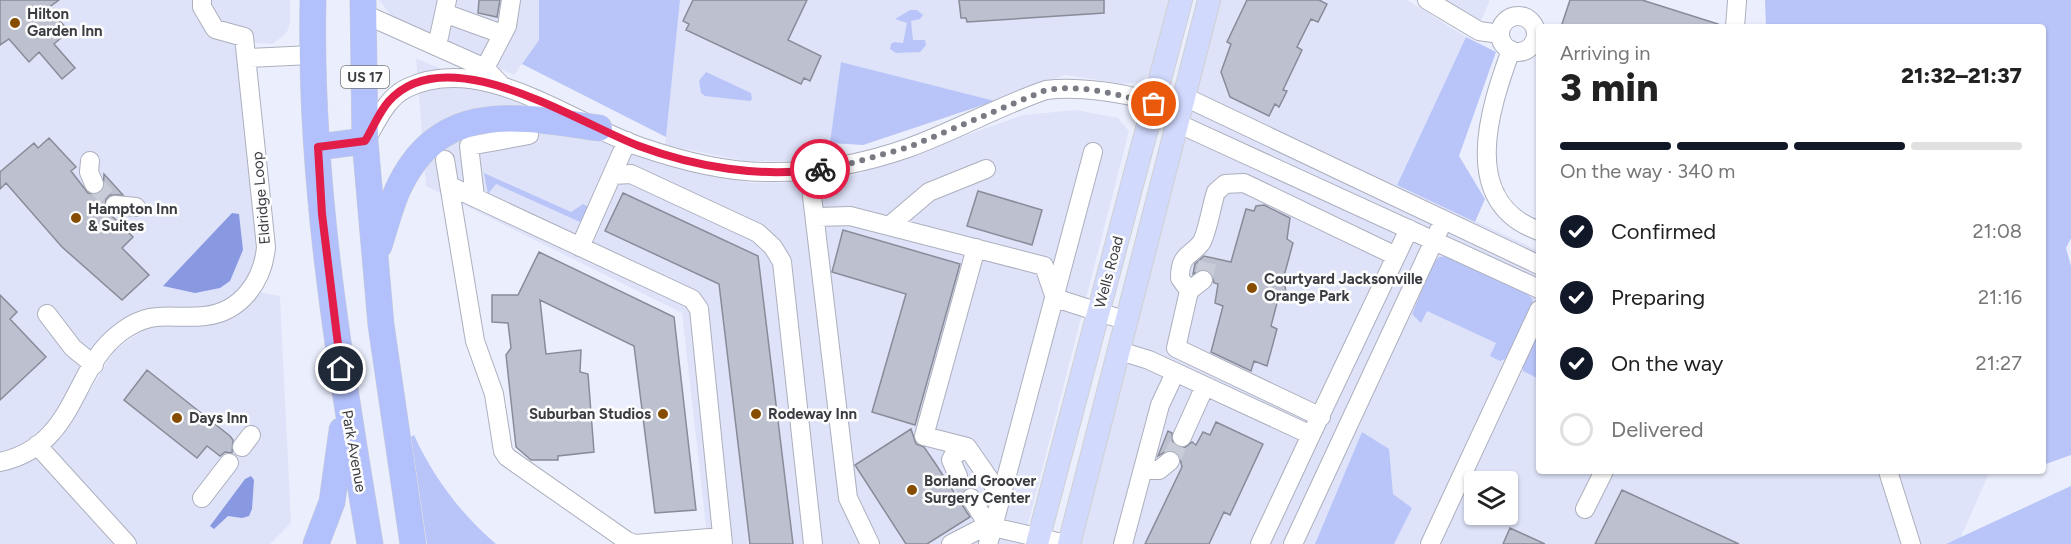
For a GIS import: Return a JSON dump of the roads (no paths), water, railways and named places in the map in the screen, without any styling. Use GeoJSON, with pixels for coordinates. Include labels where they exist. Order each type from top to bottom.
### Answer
{"type":"FeatureCollection","features":[{"type":"Feature","properties":{"kind":"highway","name":"Park Avenue"},"geometry":{"type":"LineString","coordinates":[[313,0],[312,55],[323,225],[344,390],[370,544]]}},
{"type":"Feature","properties":{"kind":"highway","name":"US 17"},"geometry":{"type":"LineString","coordinates":[[364,7],[365,141],[381,325],[412,544]]}},
{"type":"Feature","properties":{"kind":"highway"},"geometry":{"type":"LineString","coordinates":[[376,255],[398,188],[414,164],[434,142],[459,126],[487,118],[523,117],[599,128]]}},
{"type":"Feature","properties":{"kind":"highway"},"geometry":{"type":"LineString","coordinates":[[318,147],[365,141]]}},
{"type":"Feature","properties":{"kind":"highway"},"geometry":{"type":"LineString","coordinates":[[316,544],[334,491],[340,458],[344,390]]}},
{"type":"Feature","properties":{"kind":"main road","name":"Wells Road"},"geometry":{"type":"LineString","coordinates":[[1038,541],[1181,0]]}},
{"type":"Feature","properties":{"kind":"main road","name":"Wells Road"},"geometry":{"type":"LineString","coordinates":[[1068,544],[1120,351],[1209,0]]}},
{"type":"Feature","properties":{"kind":"street"},"geometry":{"type":"LineString","coordinates":[[202,0],[202,7],[215,29],[244,37],[248,58],[312,55]]}},
{"type":"Feature","properties":{"kind":"street"},"geometry":{"type":"LineString","coordinates":[[485,68],[507,26],[512,0]]}},
{"type":"Feature","properties":{"kind":"street"},"geometry":{"type":"LineString","coordinates":[[1427,0],[1479,31],[1500,34]]}},
{"type":"Feature","properties":{"kind":"street"},"geometry":{"type":"LineString","coordinates":[[1735,24],[1737,1]]}},
{"type":"Feature","properties":{"kind":"street"},"geometry":{"type":"LineString","coordinates":[[437,46],[446,6],[502,34]]}},
{"type":"Feature","properties":{"kind":"street"},"geometry":{"type":"LineString","coordinates":[[364,7],[437,46],[485,68],[502,86]]}},
{"type":"Feature","properties":{"kind":"street"},"geometry":{"type":"LineString","coordinates":[[1525,8],[1532,21],[1536,37],[1527,50],[1511,50],[1503,44],[1500,34],[1506,19],[1525,8]]}},
{"type":"Feature","properties":{"kind":"street"},"geometry":{"type":"LineString","coordinates":[[1511,50],[1491,108],[1489,178],[1496,199],[1507,213],[1536,229]]}},
{"type":"Feature","properties":{"kind":"street","name":"Eldridge Loop"},"geometry":{"type":"LineString","coordinates":[[0,462],[20,456],[37,445],[60,424],[94,365],[114,337],[133,325],[163,315],[216,314],[246,296],[261,274],[266,247],[248,58]]}},
{"type":"Feature","properties":{"kind":"street"},"geometry":{"type":"LineString","coordinates":[[365,141],[389,101],[405,89],[426,81],[459,77],[502,86],[627,141],[719,167],[764,172],[809,171],[845,165],[909,147],[1046,90],[1066,87],[1088,88],[1154,104],[1177,123],[1247,153],[1536,288]]}},
{"type":"Feature","properties":{"kind":"street"},"geometry":{"type":"LineString","coordinates":[[1154,104],[1185,97],[1536,264]]}},
{"type":"Feature","properties":{"kind":"street"},"geometry":{"type":"LineString","coordinates":[[476,197],[469,146],[529,135]]}},
{"type":"Feature","properties":{"kind":"street"},"geometry":{"type":"LineString","coordinates":[[580,247],[627,141]]}},
{"type":"Feature","properties":{"kind":"street"},"geometry":{"type":"LineString","coordinates":[[990,535],[1093,152]]}},
{"type":"Feature","properties":{"kind":"street"},"geometry":{"type":"LineString","coordinates":[[1247,153],[1233,182],[1216,192],[1205,250],[1187,254],[1181,267],[1181,282],[1196,286],[1176,348],[1320,417]]}},
{"type":"Feature","properties":{"kind":"street"},"geometry":{"type":"LineString","coordinates":[[445,160],[475,341],[494,394],[503,451],[507,457],[627,541],[635,544],[722,540],[699,309],[692,299],[450,186]]}},
{"type":"Feature","properties":{"kind":"street"},"geometry":{"type":"LineString","coordinates":[[90,161],[89,172],[94,184]]}},
{"type":"Feature","properties":{"kind":"street"},"geometry":{"type":"LineString","coordinates":[[888,226],[929,192],[986,169]]}},
{"type":"Feature","properties":{"kind":"street"},"geometry":{"type":"LineString","coordinates":[[809,171],[817,218],[848,498],[870,544]]}},
{"type":"Feature","properties":{"kind":"street"},"geometry":{"type":"LineString","coordinates":[[613,175],[631,174],[758,233],[773,247],[782,262],[813,544]]}},
{"type":"Feature","properties":{"kind":"street"},"geometry":{"type":"LineString","coordinates":[[1233,182],[1244,183],[1396,256]]}},
{"type":"Feature","properties":{"kind":"street"},"geometry":{"type":"LineString","coordinates":[[115,205],[136,207]]}},
{"type":"Feature","properties":{"kind":"street"},"geometry":{"type":"LineString","coordinates":[[817,218],[850,216],[1044,266],[1055,298]]}},
{"type":"Feature","properties":{"kind":"street"},"geometry":{"type":"LineString","coordinates":[[1293,544],[1444,218]]}},
{"type":"Feature","properties":{"kind":"street"},"geometry":{"type":"LineString","coordinates":[[1260,544],[1409,229]]}},
{"type":"Feature","properties":{"kind":"street"},"geometry":{"type":"LineString","coordinates":[[976,248],[924,436],[967,447],[1001,496]]}},
{"type":"Feature","properties":{"kind":"street"},"geometry":{"type":"LineString","coordinates":[[1055,298],[1127,321]]}},
{"type":"Feature","properties":{"kind":"street"},"geometry":{"type":"LineString","coordinates":[[47,314],[73,348],[94,365]]}},
{"type":"Feature","properties":{"kind":"street"},"geometry":{"type":"LineString","coordinates":[[1431,544],[1536,316]]}},
{"type":"Feature","properties":{"kind":"street"},"geometry":{"type":"LineString","coordinates":[[1120,351],[1205,386],[1311,435]]}},
{"type":"Feature","properties":{"kind":"street"},"geometry":{"type":"LineString","coordinates":[[1123,544],[1160,405],[1175,373]]}},
{"type":"Feature","properties":{"kind":"street"},"geometry":{"type":"LineString","coordinates":[[1182,437],[1205,386]]}},
{"type":"Feature","properties":{"kind":"street"},"geometry":{"type":"LineString","coordinates":[[37,445],[126,544]]}},
{"type":"Feature","properties":{"kind":"street"},"geometry":{"type":"LineString","coordinates":[[958,476],[951,460],[953,456],[967,447]]}},
{"type":"Feature","properties":{"kind":"street"},"geometry":{"type":"LineString","coordinates":[[1143,470],[1159,470],[1170,461]]}},
{"type":"Feature","properties":{"kind":"street"},"geometry":{"type":"LineString","coordinates":[[202,498],[229,463]]}},
{"type":"Feature","properties":{"kind":"street"},"geometry":{"type":"LineString","coordinates":[[1585,509],[1602,474]]}},
{"type":"Feature","properties":{"kind":"street"},"geometry":{"type":"LineString","coordinates":[[1889,474],[1911,544]]}},
{"type":"Feature","properties":{"kind":"street"},"geometry":{"type":"LineString","coordinates":[[971,498],[990,535]]}},
{"type":"Feature","properties":{"kind":"street"},"geometry":{"type":"LineString","coordinates":[[951,544],[978,530],[990,535],[1068,544]]}},
{"type":"Feature","properties":{"kind":"tunnel"},"geometry":{"type":"LineString","coordinates":[[94,184],[115,205]]}},
{"type":"Feature","properties":{"kind":"tunnel"},"geometry":{"type":"LineString","coordinates":[[1203,280],[1209,257]]}},
{"type":"Feature","properties":{"kind":"tunnel"},"geometry":{"type":"LineString","coordinates":[[1170,461],[1182,437]]}},
{"type":"Feature","properties":{"kind":"tunnel"},"geometry":{"type":"LineString","coordinates":[[958,476],[971,498]]}},
{"type":"Feature","properties":{"kind":"place","name":"Hilton Garden Inn"},"geometry":{"type":"Point","coordinates":[15,23]}},
{"type":"Feature","properties":{"kind":"place","name":"Hampton Inn & Suites"},"geometry":{"type":"Point","coordinates":[76,218]}},
{"type":"Feature","properties":{"kind":"place","name":"Courtyard Jacksonville Orange Park"},"geometry":{"type":"Point","coordinates":[1252,288]}},
{"type":"Feature","properties":{"kind":"place","name":"Suburban Studios"},"geometry":{"type":"Point","coordinates":[663,414]}},
{"type":"Feature","properties":{"kind":"place","name":"Rodeway Inn"},"geometry":{"type":"Point","coordinates":[756,414]}},
{"type":"Feature","properties":{"kind":"place","name":"Days Inn"},"geometry":{"type":"Point","coordinates":[177,418]}},
{"type":"Feature","properties":{"kind":"place","name":"Borland Groover Surgery Center"},"geometry":{"type":"Point","coordinates":[912,490]}}]}
